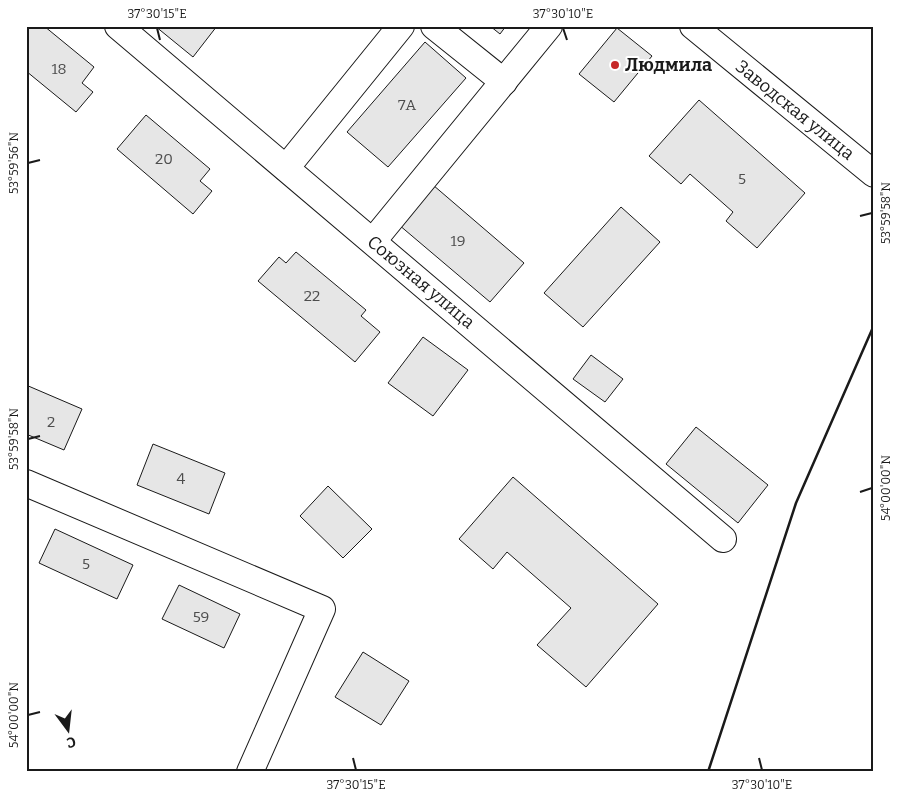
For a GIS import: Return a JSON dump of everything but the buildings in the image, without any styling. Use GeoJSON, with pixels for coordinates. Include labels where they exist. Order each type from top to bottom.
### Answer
{"type":"FeatureCollection","features":[{"type":"Feature","properties":{"kind":"street","name":"Союзная улица"},"geometry":{"type":"LineString","coordinates":[[118,26],[723,538]]}},
{"type":"Feature","properties":{"kind":"street"},"geometry":{"type":"LineString","coordinates":[[286,168],[401,26]]}},
{"type":"Feature","properties":{"kind":"street"},"geometry":{"type":"LineString","coordinates":[[434,26],[504,82]]}},
{"type":"Feature","properties":{"kind":"street"},"geometry":{"type":"LineString","coordinates":[[373,241],[549,26]]}},
{"type":"Feature","properties":{"kind":"street","name":"Заводская улица"},"geometry":{"type":"LineString","coordinates":[[693,26],[874,174]]}},
{"type":"Feature","properties":{"kind":"street"},"geometry":{"type":"LineString","coordinates":[[26,483],[322,609],[250,772]]}},
{"type":"Feature","properties":{"kind":"wall"},"geometry":{"type":"LineString","coordinates":[[708,772],[796,503],[874,325]]}},
{"type":"Feature","properties":{"kind":"place","name":"Людмила"},"geometry":{"type":"Point","coordinates":[615,65]}}]}
